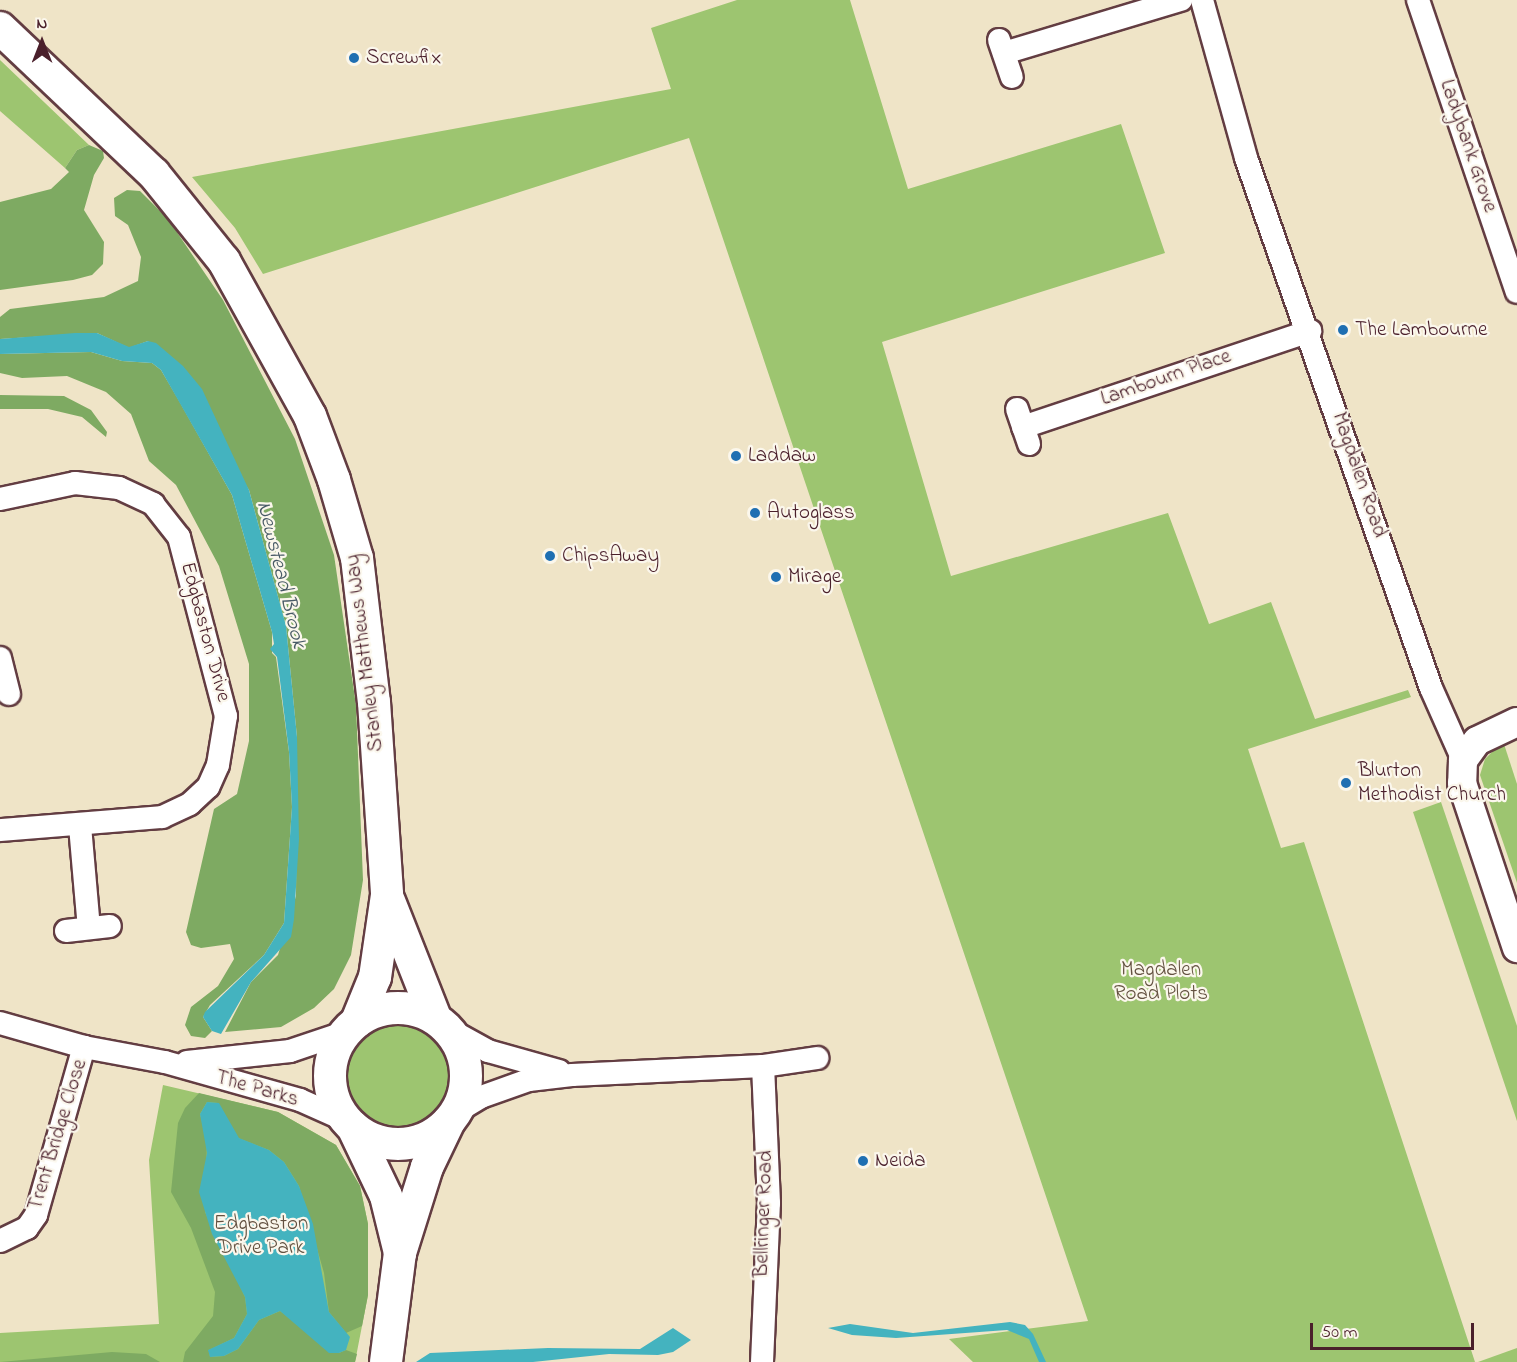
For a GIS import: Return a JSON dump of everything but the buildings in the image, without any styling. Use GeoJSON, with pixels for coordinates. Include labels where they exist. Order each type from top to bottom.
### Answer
{"type":"FeatureCollection","features":[{"type":"Feature","properties":{"kind":"main road","name":"Stanley Matthews Way"},"geometry":{"type":"LineString","coordinates":[[0,28],[154,174],[186,212],[224,261],[309,416],[357,558],[374,702],[387,895],[375,977],[351,1026]]}},
{"type":"Feature","properties":{"kind":"main road","name":"Stanley Matthews Way"},"geometry":{"type":"LineString","coordinates":[[387,895],[442,1024]]}},
{"type":"Feature","properties":{"kind":"main road"},"geometry":{"type":"LineString","coordinates":[[386,1362],[400,1252],[427,1167],[453,1116],[467,1074],[464,1055],[442,1024],[400,1007],[372,1012],[351,1026],[335,1050],[330,1071],[336,1103],[350,1124],[386,1196],[400,1252]]}},
{"type":"Feature","properties":{"kind":"main road"},"geometry":{"type":"LineString","coordinates":[[350,1124],[370,1138],[398,1144],[427,1138],[453,1116]]}},
{"type":"Feature","properties":{"kind":"street"},"geometry":{"type":"LineString","coordinates":[[1012,76],[1002,46],[1181,0]]}},
{"type":"Feature","properties":{"kind":"street","name":"Magdalen Road"},"geometry":{"type":"LineString","coordinates":[[1202,0],[1246,158],[1310,331],[1431,688],[1463,760],[1462,783],[1517,948]]}},
{"type":"Feature","properties":{"kind":"street","name":"Ladybank Grove"},"geometry":{"type":"LineString","coordinates":[[1418,0],[1517,292]]}},
{"type":"Feature","properties":{"kind":"street","name":"Lambourn Place"},"geometry":{"type":"LineString","coordinates":[[1023,427],[1310,331]]}},
{"type":"Feature","properties":{"kind":"street","name":"Edgbaston Drive"},"geometry":{"type":"LineString","coordinates":[[0,500],[75,483],[119,488],[153,504],[179,537],[224,695],[225,741],[208,787],[190,804],[162,817],[80,826],[0,830]]}},
{"type":"Feature","properties":{"kind":"street"},"geometry":{"type":"LineString","coordinates":[[0,660],[9,694]]}},
{"type":"Feature","properties":{"kind":"street"},"geometry":{"type":"LineString","coordinates":[[1463,760],[1477,741],[1517,722]]}},
{"type":"Feature","properties":{"kind":"street"},"geometry":{"type":"LineString","coordinates":[[66,931],[100,927],[80,826]]}},
{"type":"Feature","properties":{"kind":"street","name":"The Parks"},"geometry":{"type":"LineString","coordinates":[[0,1023],[84,1047],[165,1062],[300,1100],[350,1124]]}},
{"type":"Feature","properties":{"kind":"street"},"geometry":{"type":"LineString","coordinates":[[442,1024],[488,1051],[572,1075]]}},
{"type":"Feature","properties":{"kind":"street","name":"The Parks"},"geometry":{"type":"LineString","coordinates":[[165,1062],[272,1054],[351,1026]]}},
{"type":"Feature","properties":{"kind":"street","name":"Trent Bridge Close"},"geometry":{"type":"LineString","coordinates":[[0,1241],[27,1228],[36,1215],[84,1047]]}},
{"type":"Feature","properties":{"kind":"street"},"geometry":{"type":"LineString","coordinates":[[453,1116],[481,1097],[529,1080],[572,1075],[763,1066],[817,1058]]}},
{"type":"Feature","properties":{"kind":"street","name":"Bellringer Road"},"geometry":{"type":"LineString","coordinates":[[762,1362],[769,1203],[763,1066]]}},
{"type":"Feature","properties":{"kind":"green space","name":"Magdalen Road Plots"},"geometry":{"type":"Polygon","coordinates":[[[737,0],[850,0],[908,189],[1121,124],[1165,253],[882,342],[951,576],[1168,513],[1209,624],[1271,602],[1315,719],[1408,690],[1411,697],[1248,749],[1281,848],[1304,842],[1475,1362],[973,1362],[949,1339],[1088,1321],[689,138],[263,274],[235,228],[192,177],[671,89],[651,28],[737,0]]]}},
{"type":"Feature","properties":{"kind":"green space"},"geometry":{"type":"Polygon","coordinates":[[[0,60],[89,145],[77,150],[65,168],[0,111],[0,60]]]}},
{"type":"Feature","properties":{"kind":"green space"},"geometry":{"type":"Polygon","coordinates":[[[89,145],[103,151],[104,158],[94,175],[84,210],[104,242],[103,264],[92,275],[73,280],[0,290],[0,202],[51,189],[69,172],[65,168],[77,150],[89,145]]]}},
{"type":"Feature","properties":{"kind":"green space"},"geometry":{"type":"Polygon","coordinates":[[[127,190],[140,191],[168,219],[223,300],[295,439],[334,555],[356,705],[363,880],[351,955],[334,989],[314,1008],[281,1027],[225,1032],[251,982],[278,955],[296,896],[297,737],[286,626],[249,490],[148,341],[129,348],[97,333],[0,339],[0,317],[10,309],[104,297],[138,281],[141,257],[128,225],[115,216],[114,198],[127,190]]]}},
{"type":"Feature","properties":{"kind":"green space"},"geometry":{"type":"Polygon","coordinates":[[[91,352],[122,361],[152,363],[161,370],[232,495],[272,632],[272,653],[276,657],[289,752],[292,807],[284,923],[264,955],[210,1005],[203,1017],[212,1031],[205,1038],[191,1036],[185,1025],[191,1007],[218,986],[234,959],[230,944],[201,948],[191,945],[186,932],[214,809],[237,794],[249,741],[249,664],[219,566],[176,485],[149,461],[131,414],[106,392],[67,376],[22,378],[0,373],[0,354],[91,352]]]}},
{"type":"Feature","properties":{"kind":"green space"},"geometry":{"type":"Polygon","coordinates":[[[0,395],[64,396],[91,410],[107,432],[106,437],[82,417],[48,409],[0,409],[0,395]]]}},
{"type":"Feature","properties":{"kind":"green space"},"geometry":{"type":"Polygon","coordinates":[[[1503,741],[1517,784],[1517,883],[1480,775],[1485,759],[1503,741]]]}},
{"type":"Feature","properties":{"kind":"green space"},"geometry":{"type":"Polygon","coordinates":[[[1441,802],[1517,1026],[1517,1121],[1413,812],[1441,802]]]}},
{"type":"Feature","properties":{"kind":"green space"},"geometry":{"type":"Polygon","coordinates":[[[398,1021],[419,1025],[437,1037],[449,1055],[453,1076],[449,1097],[437,1115],[419,1127],[398,1131],[377,1127],[359,1115],[347,1097],[343,1076],[347,1055],[359,1037],[377,1025],[398,1021]]]}},
{"type":"Feature","properties":{"kind":"green space","name":"Edgbaston Drive Park"},"geometry":{"type":"Polygon","coordinates":[[[163,1085],[278,1112],[336,1145],[360,1186],[368,1224],[368,1295],[355,1362],[0,1362],[0,1333],[159,1324],[149,1160],[163,1085]]]}},
{"type":"Feature","properties":{"kind":"green space"},"geometry":{"type":"Polygon","coordinates":[[[199,1093],[278,1112],[336,1145],[360,1186],[368,1224],[368,1295],[362,1326],[346,1333],[329,1312],[324,1273],[299,1186],[284,1162],[269,1150],[238,1138],[218,1103],[207,1102],[200,1114],[207,1141],[205,1212],[245,1297],[247,1314],[234,1338],[209,1350],[210,1357],[224,1356],[238,1349],[259,1320],[280,1311],[339,1353],[346,1350],[357,1354],[355,1362],[183,1362],[185,1352],[213,1316],[215,1292],[191,1228],[171,1192],[178,1123],[185,1108],[199,1093]]]}},
{"type":"Feature","properties":{"kind":"green space"},"geometry":{"type":"Polygon","coordinates":[[[1517,1348],[1517,1362],[1478,1362],[1517,1348]]]}},
{"type":"Feature","properties":{"kind":"green space"},"geometry":{"type":"Polygon","coordinates":[[[112,1352],[146,1354],[160,1362],[0,1362],[112,1352]]]}},
{"type":"Feature","properties":{"kind":"water"},"geometry":{"type":"Polygon","coordinates":[[[97,333],[129,347],[148,341],[156,343],[183,366],[202,389],[249,490],[286,626],[297,737],[299,839],[294,919],[291,937],[251,982],[221,1034],[212,1031],[203,1017],[205,1012],[264,955],[284,923],[292,807],[289,752],[277,657],[270,649],[274,644],[272,632],[232,495],[161,370],[152,363],[122,361],[91,352],[0,354],[0,339],[97,333]]]}},
{"type":"Feature","properties":{"kind":"water"},"geometry":{"type":"Polygon","coordinates":[[[207,1102],[219,1103],[239,1138],[269,1150],[284,1162],[299,1186],[313,1224],[329,1312],[350,1337],[346,1350],[329,1353],[280,1311],[259,1320],[238,1349],[224,1356],[210,1357],[208,1350],[234,1338],[247,1314],[245,1297],[212,1234],[199,1192],[207,1153],[200,1114],[207,1102]]]}},
{"type":"Feature","properties":{"kind":"water"},"geometry":{"type":"Polygon","coordinates":[[[1010,1322],[1025,1325],[1033,1334],[1046,1362],[1039,1362],[1029,1339],[1007,1330],[896,1338],[852,1335],[828,1328],[850,1324],[913,1333],[1010,1322]]]}},
{"type":"Feature","properties":{"kind":"water"},"geometry":{"type":"Polygon","coordinates":[[[673,1328],[691,1340],[673,1352],[658,1355],[609,1354],[533,1362],[416,1362],[430,1353],[548,1348],[640,1349],[673,1328]]]}},
{"type":"Feature","properties":{"kind":"place","name":"Screwfix"},"geometry":{"type":"Point","coordinates":[354,58]}},
{"type":"Feature","properties":{"kind":"place","name":"The Lambourne"},"geometry":{"type":"Point","coordinates":[1343,330]}},
{"type":"Feature","properties":{"kind":"place","name":"Laddaw"},"geometry":{"type":"Point","coordinates":[736,456]}},
{"type":"Feature","properties":{"kind":"place","name":"Autoglass"},"geometry":{"type":"Point","coordinates":[755,513]}},
{"type":"Feature","properties":{"kind":"place","name":"ChipsAway"},"geometry":{"type":"Point","coordinates":[550,556]}},
{"type":"Feature","properties":{"kind":"place","name":"Mirage"},"geometry":{"type":"Point","coordinates":[776,577]}},
{"type":"Feature","properties":{"kind":"place","name":"Blurton Methodist Church"},"geometry":{"type":"Point","coordinates":[1346,783]}},
{"type":"Feature","properties":{"kind":"place","name":"Neida"},"geometry":{"type":"Point","coordinates":[863,1161]}},
{"type":"Feature","properties":{"kind":"water label","name":"Newstead Brook"},"geometry":{"type":"Point","coordinates":[280,575]}}]}
